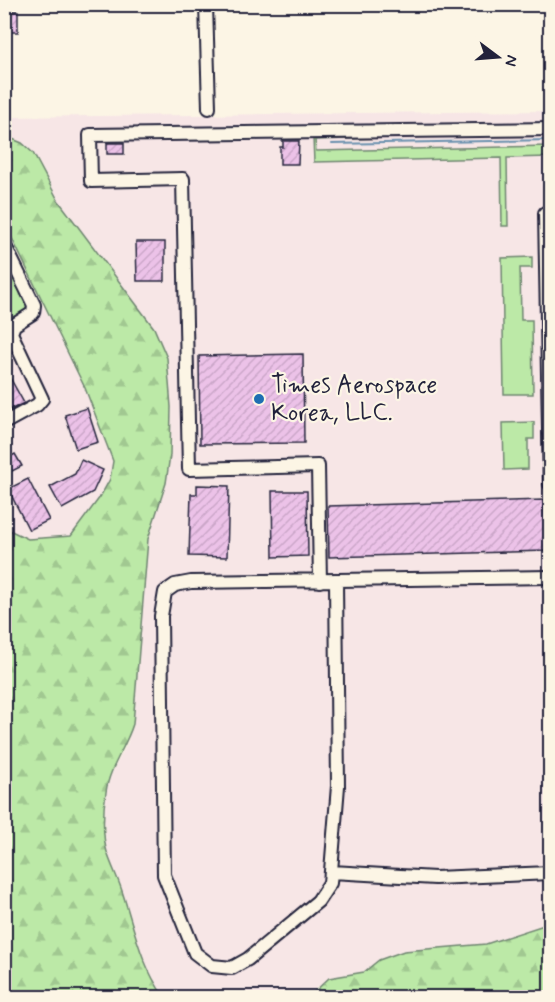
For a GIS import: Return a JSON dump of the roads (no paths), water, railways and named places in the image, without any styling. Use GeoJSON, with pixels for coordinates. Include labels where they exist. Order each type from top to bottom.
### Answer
{"type":"FeatureCollection","features":[{"type":"Feature","properties":{"kind":"street"},"geometry":{"type":"LineString","coordinates":[[206,4],[209,108]]}},
{"type":"Feature","properties":{"kind":"street"},"geometry":{"type":"LineString","coordinates":[[320,581],[318,466],[189,469],[183,179],[91,181],[90,135],[550,129]]}},
{"type":"Feature","properties":{"kind":"street"},"geometry":{"type":"LineString","coordinates":[[545,213],[550,483]]}},
{"type":"Feature","properties":{"kind":"street"},"geometry":{"type":"LineString","coordinates":[[4,244],[34,309],[29,316],[14,325],[11,333],[42,399],[37,405],[4,423]]}},
{"type":"Feature","properties":{"kind":"street"},"geometry":{"type":"LineString","coordinates":[[336,581],[338,786],[332,872],[327,890],[318,901],[248,959],[226,969],[212,966],[195,953],[168,890],[163,868],[161,616],[165,592],[175,585],[191,582],[550,577]]}},
{"type":"Feature","properties":{"kind":"street"},"geometry":{"type":"LineString","coordinates":[[332,872],[435,878],[550,873]]}},
{"type":"Feature","properties":{"kind":"waterway"},"geometry":{"type":"LineString","coordinates":[[332,144],[550,140]]}},
{"type":"Feature","properties":{"kind":"place","name":"Times Aerospace Korea, LLC."},"geometry":{"type":"Point","coordinates":[259,399]}}]}
